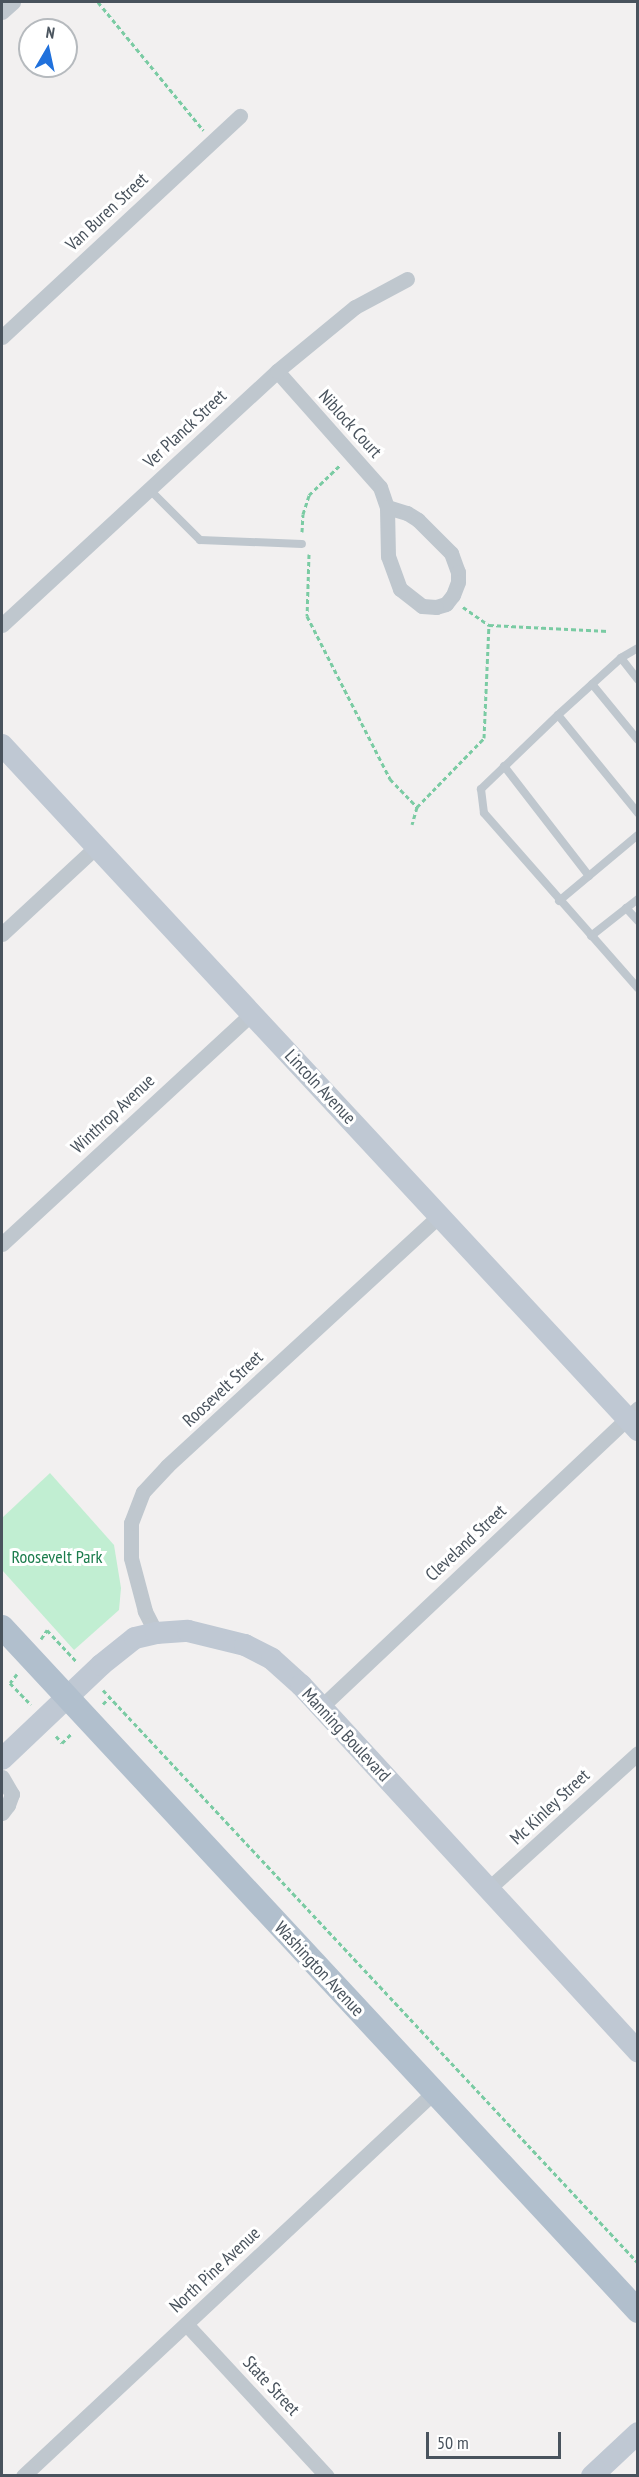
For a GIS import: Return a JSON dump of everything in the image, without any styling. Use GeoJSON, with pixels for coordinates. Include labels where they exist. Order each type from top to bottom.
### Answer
{"type":"FeatureCollection","features":[{"type":"Feature","properties":{"kind":"main road","name":"Washington Avenue"},"geometry":{"type":"LineString","coordinates":[[2,1627],[638,2311]]}},
{"type":"Feature","properties":{"kind":"street"},"geometry":{"type":"LineString","coordinates":[[2,12],[13,2]]}},
{"type":"Feature","properties":{"kind":"street","name":"Van Buren Street"},"geometry":{"type":"LineString","coordinates":[[2,337],[240,116]]}},
{"type":"Feature","properties":{"kind":"street","name":"Ver Planck Street"},"geometry":{"type":"LineString","coordinates":[[2,625],[277,371],[356,307],[407,279]]}},
{"type":"Feature","properties":{"kind":"street","name":"Niblock Court"},"geometry":{"type":"LineString","coordinates":[[277,371],[380,487],[387,507],[388,556],[400,588],[425,607],[441,606],[452,598]]}},
{"type":"Feature","properties":{"kind":"street"},"geometry":{"type":"LineString","coordinates":[[387,507],[407,513],[418,520],[451,553],[458,572],[452,598]]}},
{"type":"Feature","properties":{"kind":"street","name":"Lincoln Avenue"},"geometry":{"type":"LineString","coordinates":[[2,745],[439,1216],[634,1419]]}},
{"type":"Feature","properties":{"kind":"street"},"geometry":{"type":"LineString","coordinates":[[2,934],[96,846]]}},
{"type":"Feature","properties":{"kind":"street","name":"Winthrop Avenue"},"geometry":{"type":"LineString","coordinates":[[2,1244],[251,1014]]}},
{"type":"Feature","properties":{"kind":"street","name":"Roosevelt Street"},"geometry":{"type":"LineString","coordinates":[[156,1633],[145,1611],[131,1558],[131,1523],[143,1492],[167,1466],[439,1216]]}},
{"type":"Feature","properties":{"kind":"street","name":"Cleveland Street"},"geometry":{"type":"LineString","coordinates":[[321,1707],[634,1419]]}},
{"type":"Feature","properties":{"kind":"street","name":"Manning Boulevard"},"geometry":{"type":"LineString","coordinates":[[2,1759],[129,1641],[156,1633],[200,1633],[245,1645],[278,1664],[321,1707],[638,2051]]}},
{"type":"Feature","properties":{"kind":"street","name":"Mc Kinley Street"},"geometry":{"type":"LineString","coordinates":[[488,1889],[638,1753]]}},
{"type":"Feature","properties":{"kind":"street"},"geometry":{"type":"LineString","coordinates":[[2,1777],[12,1794],[2,1813]]}},
{"type":"Feature","properties":{"kind":"street","name":"North Pine Avenue"},"geometry":{"type":"LineString","coordinates":[[23,2475],[434,2092]]}},
{"type":"Feature","properties":{"kind":"street","name":"State Street"},"geometry":{"type":"LineString","coordinates":[[186,2324],[327,2475]]}},
{"type":"Feature","properties":{"kind":"street"},"geometry":{"type":"LineString","coordinates":[[592,2475],[638,2433]]}},
{"type":"Feature","properties":{"kind":"lane"},"geometry":{"type":"LineString","coordinates":[[149,489],[198,539],[302,544]]}},
{"type":"Feature","properties":{"kind":"lane"},"geometry":{"type":"LineString","coordinates":[[638,648],[621,658],[592,684],[481,789],[484,813],[559,901],[638,988]]}},
{"type":"Feature","properties":{"kind":"lane"},"geometry":{"type":"LineString","coordinates":[[621,658],[638,680]]}},
{"type":"Feature","properties":{"kind":"lane"},"geometry":{"type":"LineString","coordinates":[[592,684],[638,740]]}},
{"type":"Feature","properties":{"kind":"lane"},"geometry":{"type":"LineString","coordinates":[[558,715],[638,813]]}},
{"type":"Feature","properties":{"kind":"lane"},"geometry":{"type":"LineString","coordinates":[[504,766],[589,876]]}},
{"type":"Feature","properties":{"kind":"lane"},"geometry":{"type":"LineString","coordinates":[[559,901],[638,835]]}},
{"type":"Feature","properties":{"kind":"lane"},"geometry":{"type":"LineString","coordinates":[[591,936],[638,899]]}},
{"type":"Feature","properties":{"kind":"lane"},"geometry":{"type":"LineString","coordinates":[[626,908],[638,921]]}},
{"type":"Feature","properties":{"kind":"path"},"geometry":{"type":"LineString","coordinates":[[98,2],[212,141]]}},
{"type":"Feature","properties":{"kind":"path"},"geometry":{"type":"LineString","coordinates":[[352,454],[309,495],[303,514],[302,544],[309,555],[307,616],[390,779],[417,807]]}},
{"type":"Feature","properties":{"kind":"path"},"geometry":{"type":"LineString","coordinates":[[452,598],[489,625],[608,631]]}},
{"type":"Feature","properties":{"kind":"path"},"geometry":{"type":"LineString","coordinates":[[412,824],[417,807],[484,738],[489,625]]}},
{"type":"Feature","properties":{"kind":"path"},"geometry":{"type":"LineString","coordinates":[[110,1697],[638,2263]]}},
{"type":"Feature","properties":{"kind":"green space","name":"Roosevelt Park"},"geometry":{"type":"Polygon","coordinates":[[[50,1473],[114,1545],[121,1588],[119,1610],[74,1650],[2,1570],[2,1518],[50,1473]]]}}]}
